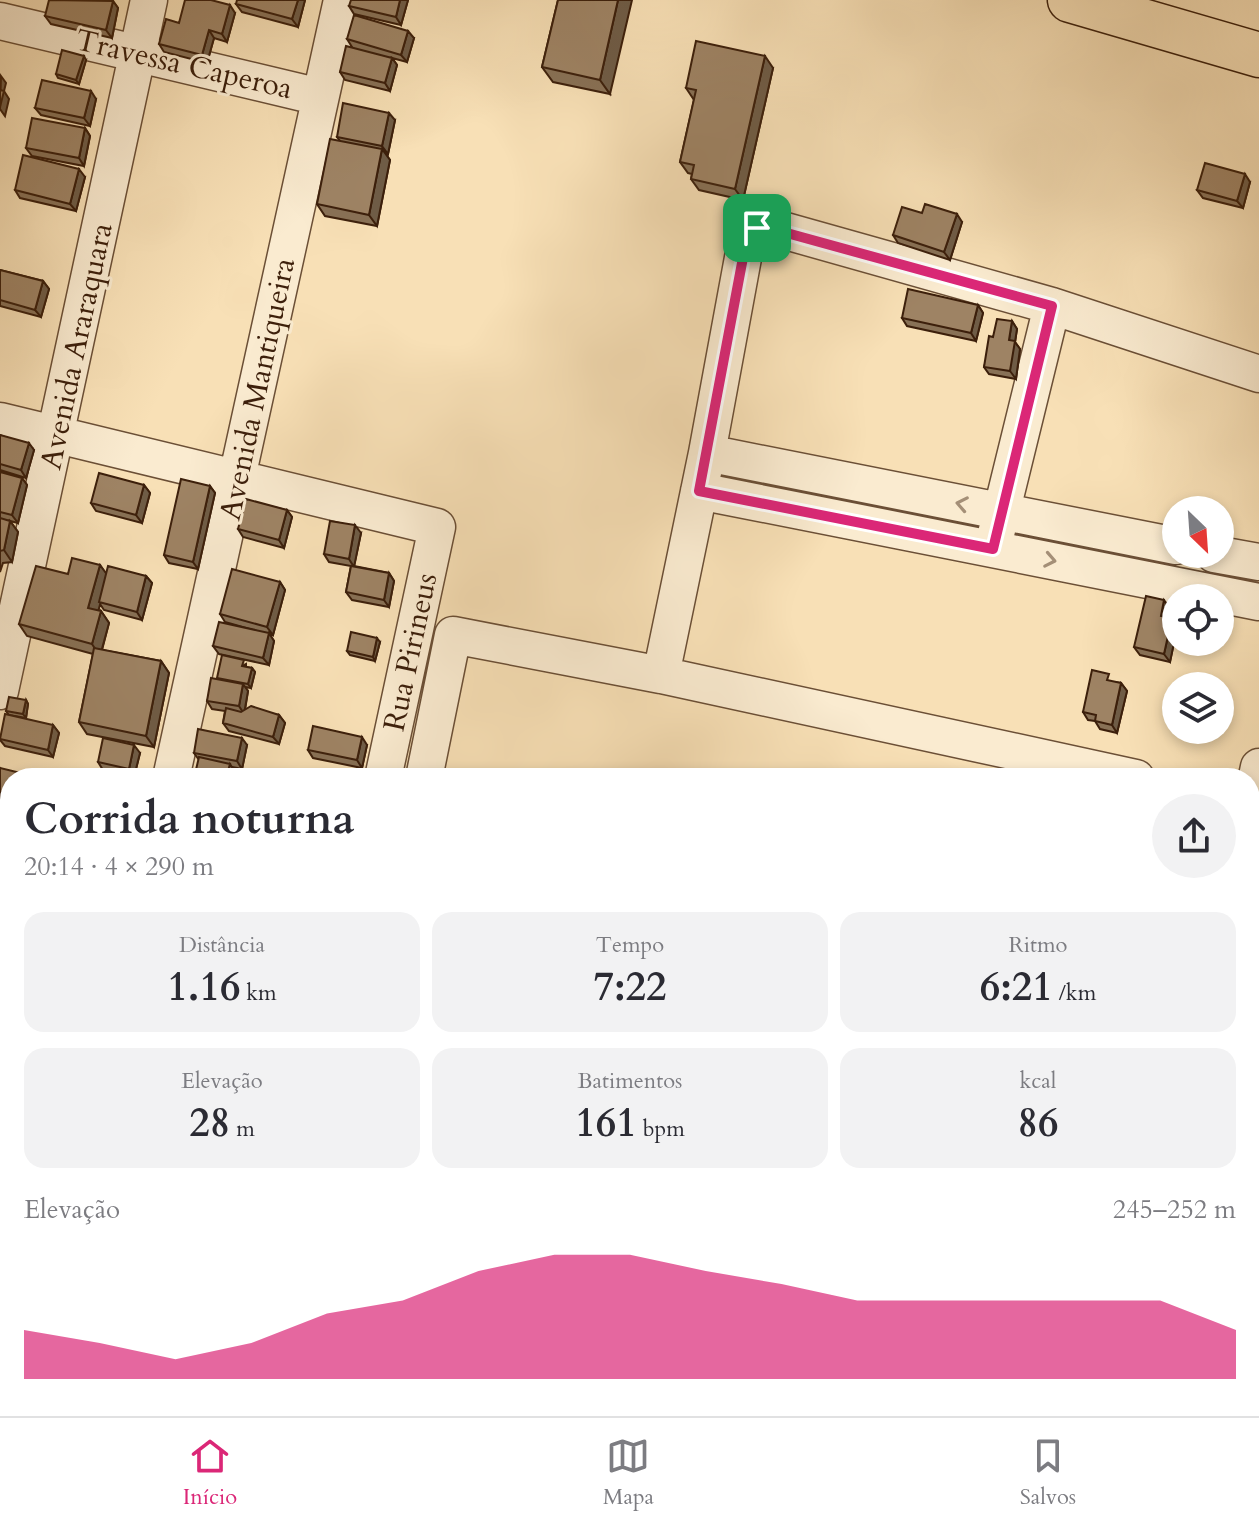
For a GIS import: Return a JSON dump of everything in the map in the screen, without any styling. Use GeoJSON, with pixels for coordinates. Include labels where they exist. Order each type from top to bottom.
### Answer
{"type":"FeatureCollection","features":[{"type":"Feature","properties":{"kind":"main road"},"geometry":{"type":"LineString","coordinates":[[1070,0],[1259,55]]}},
{"type":"Feature","properties":{"kind":"street","name":"Avenida Araraquara"},"geometry":{"type":"LineString","coordinates":[[0,691],[149,0]]}},
{"type":"Feature","properties":{"kind":"street","name":"Avenida Mantiqueira"},"geometry":{"type":"LineString","coordinates":[[173,768],[342,0]]}},
{"type":"Feature","properties":{"kind":"street","name":"Travessa Caperoa"},"geometry":{"type":"LineString","coordinates":[[0,21],[320,97]]}},
{"type":"Feature","properties":{"kind":"street"},"geometry":{"type":"LineString","coordinates":[[661,675],[745,247],[757,228],[775,228],[1052,306],[1259,374]]}},
{"type":"Feature","properties":{"kind":"street"},"geometry":{"type":"LineString","coordinates":[[993,549],[1052,306]]}},
{"type":"Feature","properties":{"kind":"street"},"geometry":{"type":"LineString","coordinates":[[0,421],[238,477]]}},
{"type":"Feature","properties":{"kind":"street"},"geometry":{"type":"LineString","coordinates":[[707,453],[1162,543]]}},
{"type":"Feature","properties":{"kind":"street","name":"Rua Pirineus"},"geometry":{"type":"LineString","coordinates":[[238,477],[437,527],[385,768]]}},
{"type":"Feature","properties":{"kind":"street"},"geometry":{"type":"LineString","coordinates":[[699,491],[1258,599]]}},
{"type":"Feature","properties":{"kind":"street"},"geometry":{"type":"LineString","coordinates":[[1234,558],[1259,562]]}},
{"type":"Feature","properties":{"kind":"street"},"geometry":{"type":"LineString","coordinates":[[426,768],[453,635],[661,675],[1090,768]]}},
{"type":"Feature","properties":{"kind":"building"},"geometry":{"type":"Polygon","coordinates":[[[49,0],[113,1],[106,30],[45,16],[49,0]]]}},
{"type":"Feature","properties":{"kind":"building"},"geometry":{"type":"Polygon","coordinates":[[[185,0],[211,0],[230,5],[222,34],[209,30],[202,55],[159,44],[166,19],[179,23],[185,0]]]}},
{"type":"Feature","properties":{"kind":"building"},"geometry":{"type":"Polygon","coordinates":[[[237,0],[298,0],[292,19],[236,4],[237,0]]]}},
{"type":"Feature","properties":{"kind":"building"},"geometry":{"type":"Polygon","coordinates":[[[351,0],[400,0],[396,17],[349,6],[351,0]]]}},
{"type":"Feature","properties":{"kind":"building"},"geometry":{"type":"Polygon","coordinates":[[[558,0],[618,0],[600,80],[542,67],[558,0]]]}},
{"type":"Feature","properties":{"kind":"building"},"geometry":{"type":"Polygon","coordinates":[[[354,15],[408,31],[401,55],[347,39],[354,15]]]}},
{"type":"Feature","properties":{"kind":"building"},"geometry":{"type":"Polygon","coordinates":[[[696,41],[765,56],[735,189],[691,179],[694,165],[680,162],[696,90],[686,88],[696,41]]]}},
{"type":"Feature","properties":{"kind":"building"},"geometry":{"type":"Polygon","coordinates":[[[346,46],[392,58],[385,83],[340,72],[346,46]]]}},
{"type":"Feature","properties":{"kind":"building"},"geometry":{"type":"Polygon","coordinates":[[[62,50],[84,56],[76,80],[56,74],[62,50]]]}},
{"type":"Feature","properties":{"kind":"building"},"geometry":{"type":"Polygon","coordinates":[[[42,80],[91,91],[84,118],[35,108],[42,80]]]}},
{"type":"Feature","properties":{"kind":"building"},"geometry":{"type":"Polygon","coordinates":[[[343,103],[389,113],[382,146],[337,137],[343,103]]]}},
{"type":"Feature","properties":{"kind":"building"},"geometry":{"type":"Polygon","coordinates":[[[32,118],[85,128],[79,158],[26,148],[32,118]]]}},
{"type":"Feature","properties":{"kind":"building"},"geometry":{"type":"Polygon","coordinates":[[[330,139],[382,149],[369,215],[317,204],[330,139]]]}},
{"type":"Feature","properties":{"kind":"building"},"geometry":{"type":"Polygon","coordinates":[[[23,155],[79,169],[70,204],[15,190],[23,155]]]}},
{"type":"Feature","properties":{"kind":"building"},"geometry":{"type":"Polygon","coordinates":[[[1205,163],[1245,174],[1237,201],[1197,190],[1205,163]]]}},
{"type":"Feature","properties":{"kind":"building"},"geometry":{"type":"Polygon","coordinates":[[[925,204],[957,214],[944,252],[893,235],[902,207],[922,213],[925,204]]]}},
{"type":"Feature","properties":{"kind":"building"},"geometry":{"type":"Polygon","coordinates":[[[0,270],[43,281],[35,310],[0,300],[0,270]]]}},
{"type":"Feature","properties":{"kind":"building"},"geometry":{"type":"Polygon","coordinates":[[[908,289],[978,305],[971,333],[902,318],[908,289]]]}},
{"type":"Feature","properties":{"kind":"building"},"geometry":{"type":"Polygon","coordinates":[[[997,319],[1012,321],[1009,340],[1015,341],[1010,371],[984,367],[989,336],[993,337],[997,319]]]}},
{"type":"Feature","properties":{"kind":"building"},"geometry":{"type":"Polygon","coordinates":[[[0,435],[29,443],[21,470],[0,464],[0,435]]]}},
{"type":"Feature","properties":{"kind":"building"},"geometry":{"type":"Polygon","coordinates":[[[0,472],[22,478],[12,515],[0,512],[0,472]]]}},
{"type":"Feature","properties":{"kind":"building"},"geometry":{"type":"Polygon","coordinates":[[[99,473],[144,485],[136,515],[91,503],[99,473]]]}},
{"type":"Feature","properties":{"kind":"building"},"geometry":{"type":"Polygon","coordinates":[[[181,479],[210,486],[193,562],[164,555],[181,479]]]}},
{"type":"Feature","properties":{"kind":"building"},"geometry":{"type":"Polygon","coordinates":[[[246,499],[287,510],[279,540],[238,529],[246,499]]]}},
{"type":"Feature","properties":{"kind":"building"},"geometry":{"type":"Polygon","coordinates":[[[0,518],[10,521],[4,550],[0,551],[0,518]]]}},
{"type":"Feature","properties":{"kind":"building"},"geometry":{"type":"Polygon","coordinates":[[[330,521],[355,525],[349,559],[324,554],[330,521]]]}},
{"type":"Feature","properties":{"kind":"building"},"geometry":{"type":"Polygon","coordinates":[[[72,558],[100,565],[88,608],[101,611],[92,644],[19,624],[36,566],[68,574],[72,558]]]}},
{"type":"Feature","properties":{"kind":"building"},"geometry":{"type":"Polygon","coordinates":[[[108,566],[146,576],[137,612],[99,602],[108,566]]]}},
{"type":"Feature","properties":{"kind":"building"},"geometry":{"type":"Polygon","coordinates":[[[351,566],[389,573],[384,600],[346,592],[351,566]]]}},
{"type":"Feature","properties":{"kind":"building"},"geometry":{"type":"Polygon","coordinates":[[[232,569],[280,582],[267,627],[220,614],[232,569]]]}},
{"type":"Feature","properties":{"kind":"building"},"geometry":{"type":"Polygon","coordinates":[[[1146,596],[1162,600],[1162,654],[1134,647],[1146,596]]]}},
{"type":"Feature","properties":{"kind":"building"},"geometry":{"type":"Polygon","coordinates":[[[219,622],[269,633],[263,658],[213,646],[219,622]]]}},
{"type":"Feature","properties":{"kind":"building"},"geometry":{"type":"Polygon","coordinates":[[[351,632],[377,638],[373,657],[347,651],[351,632]]]}},
{"type":"Feature","properties":{"kind":"building"},"geometry":{"type":"Polygon","coordinates":[[[94,648],[161,661],[146,736],[79,722],[94,648]]]}},
{"type":"Feature","properties":{"kind":"building"},"geometry":{"type":"Polygon","coordinates":[[[222,655],[244,660],[242,666],[252,668],[248,684],[217,678],[222,655]]]}},
{"type":"Feature","properties":{"kind":"building"},"geometry":{"type":"Polygon","coordinates":[[[1092,670],[1109,674],[1107,680],[1121,683],[1112,725],[1095,721],[1096,715],[1083,712],[1092,670]]]}},
{"type":"Feature","properties":{"kind":"building"},"geometry":{"type":"Polygon","coordinates":[[[211,678],[243,684],[239,706],[207,701],[211,678]]]}},
{"type":"Feature","properties":{"kind":"building"},"geometry":{"type":"Polygon","coordinates":[[[9,697],[26,700],[23,714],[6,711],[9,697]]]}},
{"type":"Feature","properties":{"kind":"building"},"geometry":{"type":"Polygon","coordinates":[[[251,706],[279,715],[273,737],[223,723],[226,708],[241,712],[251,706]]]}},
{"type":"Feature","properties":{"kind":"building"},"geometry":{"type":"Polygon","coordinates":[[[5,714],[53,725],[48,750],[0,739],[5,714]]]}},
{"type":"Feature","properties":{"kind":"building"},"geometry":{"type":"Polygon","coordinates":[[[313,726],[362,737],[357,760],[308,750],[313,726]]]}},
{"type":"Feature","properties":{"kind":"building"},"geometry":{"type":"Polygon","coordinates":[[[198,729],[242,738],[237,761],[194,753],[198,729]]]}},
{"type":"Feature","properties":{"kind":"building"},"geometry":{"type":"Polygon","coordinates":[[[103,738],[134,745],[129,768],[98,762],[103,738]]]}},
{"type":"Feature","properties":{"kind":"building"},"geometry":{"type":"Polygon","coordinates":[[[199,757],[230,764],[229,768],[196,768],[199,757]]]}},
{"type":"Feature","properties":{"kind":"route"},"geometry":{"type":"LineString","coordinates":[[757,228],[775,228],[1052,306],[993,549],[699,491],[745,247],[757,228]]}}]}
